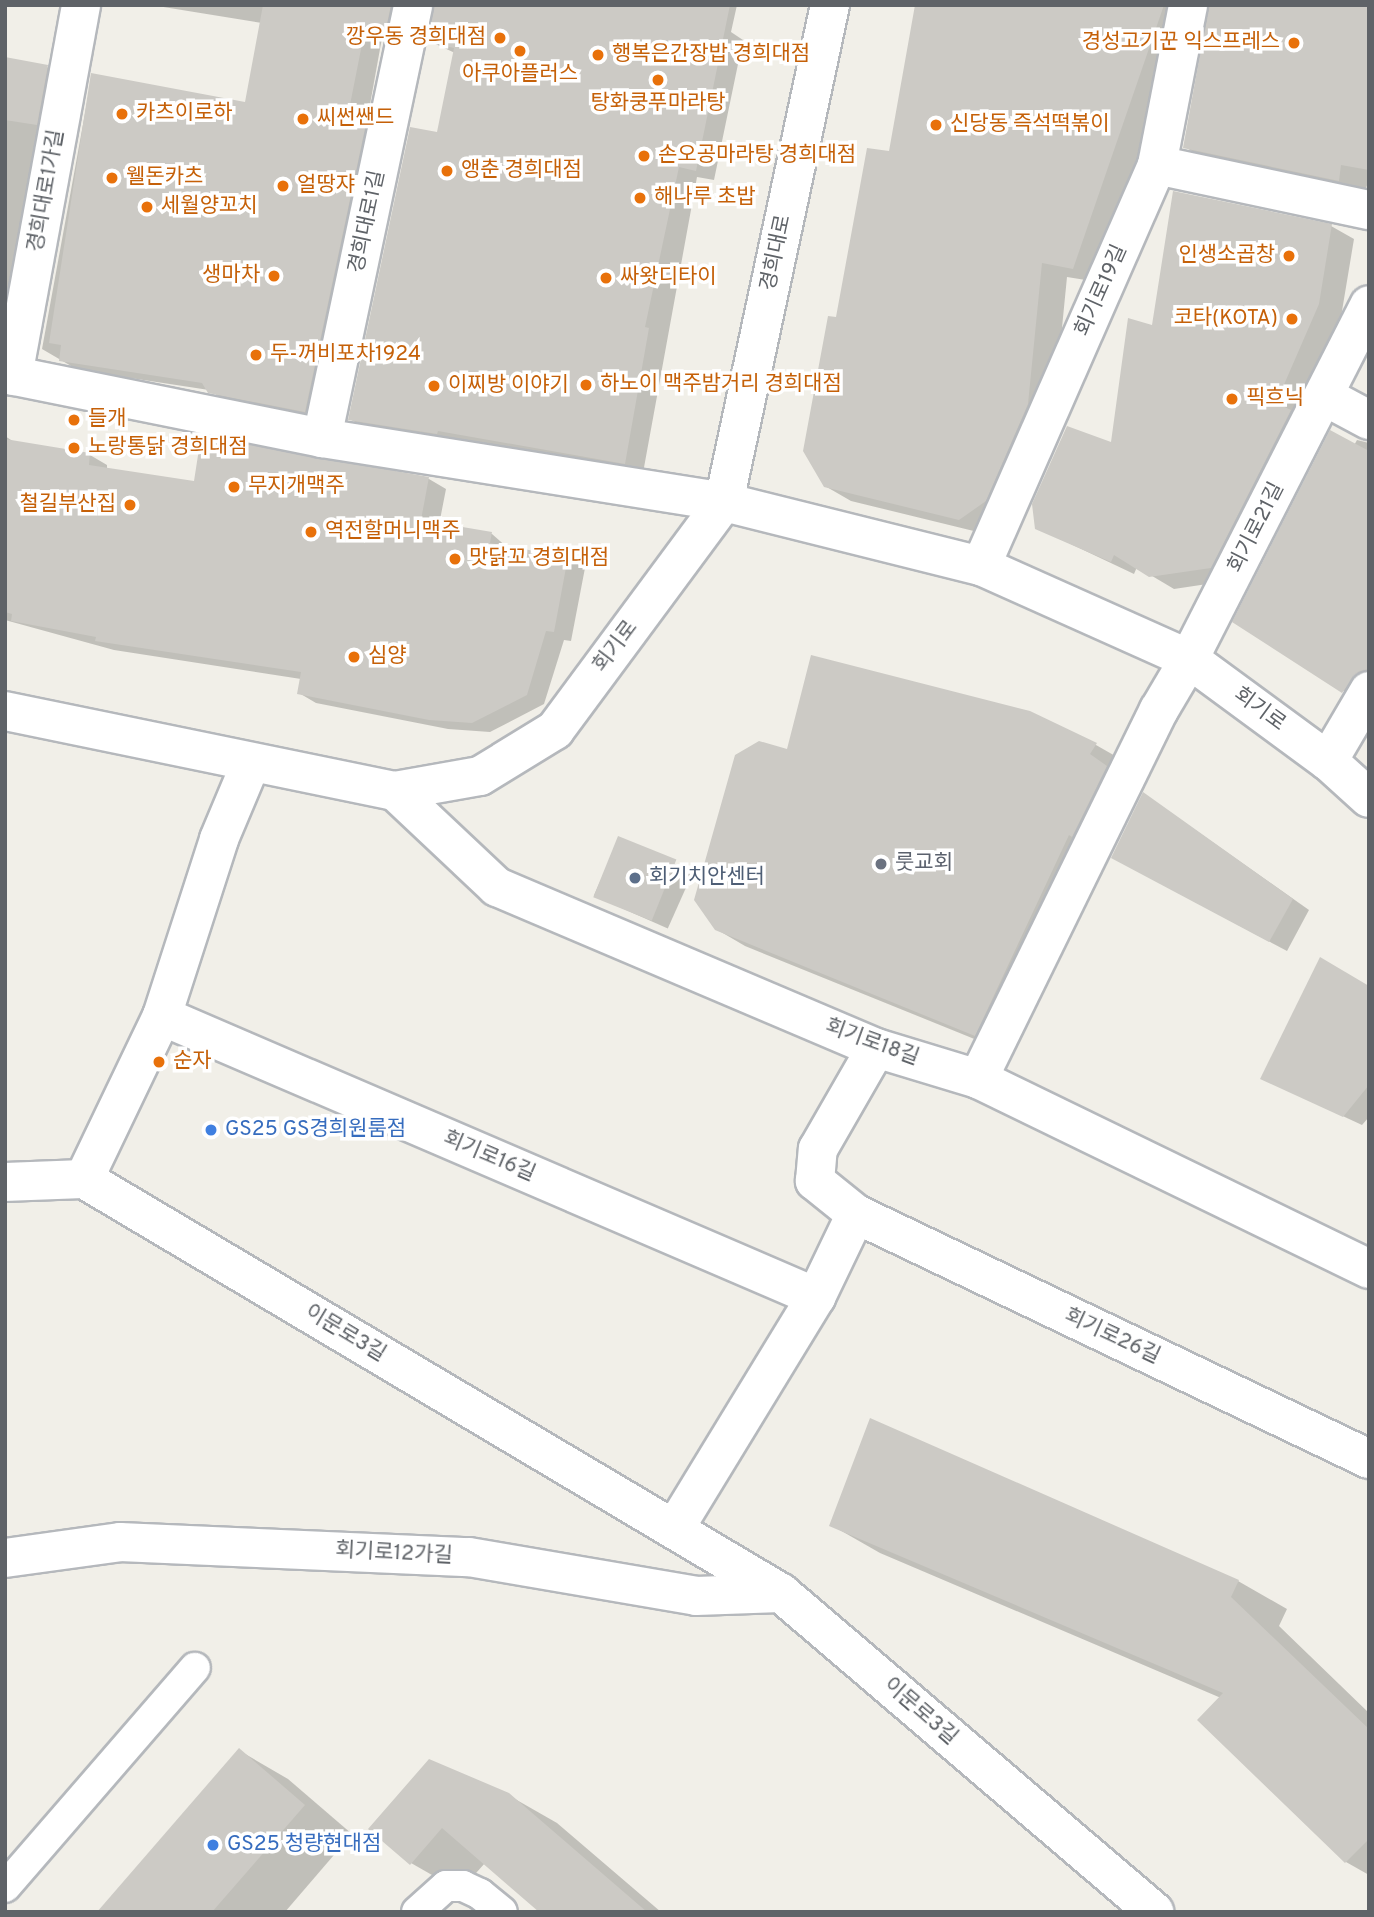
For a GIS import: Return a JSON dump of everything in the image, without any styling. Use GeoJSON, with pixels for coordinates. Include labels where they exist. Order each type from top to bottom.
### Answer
{"type":"FeatureCollection","features":[{"type":"Feature","properties":{"kind":"street","name":"경희대로1가길"},"geometry":{"type":"LineString","coordinates":[[9,375],[81,5]]}},
{"type":"Feature","properties":{"kind":"street","name":"경희대로1길"},"geometry":{"type":"LineString","coordinates":[[322,438],[414,5]]}},
{"type":"Feature","properties":{"kind":"street","name":"경희대로"},"geometry":{"type":"LineString","coordinates":[[724,502],[830,5]]}},
{"type":"Feature","properties":{"kind":"street","name":"회기로19길"},"geometry":{"type":"LineString","coordinates":[[981,566],[1157,165],[1188,5]]}},
{"type":"Feature","properties":{"kind":"street"},"geometry":{"type":"LineString","coordinates":[[1157,165],[1369,210]]}},
{"type":"Feature","properties":{"kind":"street","name":"회기로21길"},"geometry":{"type":"LineString","coordinates":[[1189,659],[1369,305]]}},
{"type":"Feature","properties":{"kind":"street"},"geometry":{"type":"LineString","coordinates":[[9,375],[322,438],[724,502]]}},
{"type":"Feature","properties":{"kind":"street"},"geometry":{"type":"LineString","coordinates":[[1324,397],[1369,420]]}},
{"type":"Feature","properties":{"kind":"street","name":"회기로"},"geometry":{"type":"LineString","coordinates":[[5,711],[395,791],[480,776],[555,730],[724,502],[981,566],[1189,659],[1328,761],[1369,798]]}},
{"type":"Feature","properties":{"kind":"street"},"geometry":{"type":"LineString","coordinates":[[978,1079],[1159,709],[1189,659]]}},
{"type":"Feature","properties":{"kind":"street"},"geometry":{"type":"LineString","coordinates":[[1328,761],[1369,691]]}},
{"type":"Feature","properties":{"kind":"street"},"geometry":{"type":"LineString","coordinates":[[5,1182],[84,1179],[162,1016],[219,839],[251,763]]}},
{"type":"Feature","properties":{"kind":"street","name":"회기로18길"},"geometry":{"type":"LineString","coordinates":[[395,791],[498,887],[876,1048],[978,1079],[1369,1269]]}},
{"type":"Feature","properties":{"kind":"street","name":"회기로16길"},"geometry":{"type":"LineString","coordinates":[[162,1016],[816,1297]]}},
{"type":"Feature","properties":{"kind":"street"},"geometry":{"type":"LineString","coordinates":[[675,1528],[816,1297],[856,1214],[815,1181],[818,1149],[876,1048]]}},
{"type":"Feature","properties":{"kind":"street","name":"이문로3길"},"geometry":{"type":"LineString","coordinates":[[84,1179],[781,1593],[1154,1912]]}},
{"type":"Feature","properties":{"kind":"street","name":"회기로26길"},"geometry":{"type":"LineString","coordinates":[[856,1214],[1369,1459]]}},
{"type":"Feature","properties":{"kind":"street","name":"회기로12가길"},"geometry":{"type":"LineString","coordinates":[[5,1558],[120,1542],[162,1543],[469,1557],[696,1597],[781,1593]]}},
{"type":"Feature","properties":{"kind":"lane"},"geometry":{"type":"LineString","coordinates":[[5,1887],[195,1668]]}},
{"type":"Feature","properties":{"kind":"lane"},"geometry":{"type":"LineString","coordinates":[[417,1912],[446,1886],[463,1886],[502,1912]]}},
{"type":"Feature","properties":{"kind":"building"},"geometry":{"type":"Polygon","coordinates":[[[263,5],[391,5],[385,33],[365,29],[348,115],[367,119],[305,412],[208,393],[202,383],[59,361],[61,345],[49,343],[91,73],[245,102],[263,5]]]}},
{"type":"Feature","properties":{"kind":"building"},"geometry":{"type":"Polygon","coordinates":[[[434,5],[730,5],[696,171],[679,167],[645,327],[649,328],[625,464],[438,431],[437,434],[348,420],[410,127],[437,132],[454,48],[428,42],[434,5]]]}},
{"type":"Feature","properties":{"kind":"building"},"geometry":{"type":"Polygon","coordinates":[[[915,5],[1164,5],[1073,269],[1042,263],[1028,404],[986,501],[959,520],[824,487],[803,451],[828,316],[836,317],[867,148],[889,151],[915,5]]]}},
{"type":"Feature","properties":{"kind":"building"},"geometry":{"type":"Polygon","coordinates":[[[1209,5],[1369,5],[1369,170],[1341,165],[1339,181],[1183,148],[1209,5]]]}},
{"type":"Feature","properties":{"kind":"building"},"geometry":{"type":"Polygon","coordinates":[[[5,57],[48,65],[37,125],[5,120],[5,57]]]}},
{"type":"Feature","properties":{"kind":"building"},"geometry":{"type":"Polygon","coordinates":[[[1173,191],[1332,224],[1319,304],[1276,403],[1291,410],[1211,568],[1149,577],[1114,555],[1111,562],[1035,529],[1032,504],[1067,426],[1111,442],[1128,318],[1152,325],[1173,191]]]}},
{"type":"Feature","properties":{"kind":"building"},"geometry":{"type":"Polygon","coordinates":[[[1330,430],[1369,451],[1369,669],[1358,672],[1342,693],[1232,622],[1330,430]]]}},
{"type":"Feature","properties":{"kind":"building"},"geometry":{"type":"Polygon","coordinates":[[[201,436],[429,477],[421,520],[492,532],[490,543],[568,557],[554,632],[546,631],[527,695],[472,723],[429,720],[297,694],[301,672],[95,641],[96,637],[11,621],[12,614],[5,612],[5,439],[90,453],[89,465],[194,481],[201,436]]]}},
{"type":"Feature","properties":{"kind":"building","name":"룻교회"},"geometry":{"type":"Polygon","coordinates":[[[811,655],[1030,711],[1097,743],[1090,754],[1107,766],[1072,837],[1069,835],[975,1036],[715,930],[694,900],[735,755],[759,741],[787,749],[811,655]]]}},
{"type":"Feature","properties":{"kind":"building"},"geometry":{"type":"Polygon","coordinates":[[[1143,792],[1293,899],[1269,942],[1111,858],[1143,792]]]}},
{"type":"Feature","properties":{"kind":"building"},"geometry":{"type":"Polygon","coordinates":[[[618,836],[676,860],[652,921],[593,897],[618,836]]]}},
{"type":"Feature","properties":{"kind":"building"},"geometry":{"type":"Polygon","coordinates":[[[1320,957],[1369,986],[1369,1085],[1343,1117],[1260,1079],[1320,957]]]}},
{"type":"Feature","properties":{"kind":"building"},"geometry":{"type":"Polygon","coordinates":[[[870,1418],[1239,1580],[1231,1597],[1369,1729],[1369,1839],[1345,1863],[1197,1720],[1223,1693],[829,1526],[870,1418]]]}},
{"type":"Feature","properties":{"kind":"building"},"geometry":{"type":"Polygon","coordinates":[[[239,1748],[305,1805],[212,1912],[97,1912],[239,1748]]]}},
{"type":"Feature","properties":{"kind":"building"},"geometry":{"type":"Polygon","coordinates":[[[429,1759],[509,1793],[647,1912],[539,1912],[442,1828],[410,1865],[368,1829],[429,1759]]]}},
{"type":"Feature","properties":{"kind":"place","name":"깡우동 경희대점"},"geometry":{"type":"Point","coordinates":[500,38]}},
{"type":"Feature","properties":{"kind":"place","name":"경성고기꾼 익스프레스"},"geometry":{"type":"Point","coordinates":[1294,43]}},
{"type":"Feature","properties":{"kind":"place","name":"아쿠아플러스"},"geometry":{"type":"Point","coordinates":[520,51]}},
{"type":"Feature","properties":{"kind":"place","name":"행복은간장밥 경희대점"},"geometry":{"type":"Point","coordinates":[598,55]}},
{"type":"Feature","properties":{"kind":"place","name":"탕화쿵푸마라탕"},"geometry":{"type":"Point","coordinates":[658,80]}},
{"type":"Feature","properties":{"kind":"place","name":"카츠이로하"},"geometry":{"type":"Point","coordinates":[122,114]}},
{"type":"Feature","properties":{"kind":"place","name":"씨썬쌘드"},"geometry":{"type":"Point","coordinates":[303,119]}},
{"type":"Feature","properties":{"kind":"place","name":"신당동 즉석떡볶이"},"geometry":{"type":"Point","coordinates":[936,125]}},
{"type":"Feature","properties":{"kind":"place","name":"손오공마라탕 경희대점"},"geometry":{"type":"Point","coordinates":[644,156]}},
{"type":"Feature","properties":{"kind":"place","name":"앵춘 경희대점"},"geometry":{"type":"Point","coordinates":[447,171]}},
{"type":"Feature","properties":{"kind":"place","name":"웰돈카츠"},"geometry":{"type":"Point","coordinates":[112,178]}},
{"type":"Feature","properties":{"kind":"place","name":"얼땅쟈"},"geometry":{"type":"Point","coordinates":[283,186]}},
{"type":"Feature","properties":{"kind":"place","name":"해나루 초밥"},"geometry":{"type":"Point","coordinates":[640,198]}},
{"type":"Feature","properties":{"kind":"place","name":"세월양꼬치"},"geometry":{"type":"Point","coordinates":[147,207]}},
{"type":"Feature","properties":{"kind":"place","name":"인생소곱창"},"geometry":{"type":"Point","coordinates":[1289,256]}},
{"type":"Feature","properties":{"kind":"place","name":"생마차"},"geometry":{"type":"Point","coordinates":[274,276]}},
{"type":"Feature","properties":{"kind":"place","name":"싸왓디타이"},"geometry":{"type":"Point","coordinates":[606,278]}},
{"type":"Feature","properties":{"kind":"place","name":"코타(KOTA)"},"geometry":{"type":"Point","coordinates":[1292,319]}},
{"type":"Feature","properties":{"kind":"place","name":"두-꺼비포차1924"},"geometry":{"type":"Point","coordinates":[256,355]}},
{"type":"Feature","properties":{"kind":"place","name":"하노이 맥주밤거리 경희대점"},"geometry":{"type":"Point","coordinates":[586,385]}},
{"type":"Feature","properties":{"kind":"place","name":"이찌방 이야기"},"geometry":{"type":"Point","coordinates":[434,386]}},
{"type":"Feature","properties":{"kind":"place","name":"픽흐닉"},"geometry":{"type":"Point","coordinates":[1232,399]}},
{"type":"Feature","properties":{"kind":"place","name":"들개"},"geometry":{"type":"Point","coordinates":[74,420]}},
{"type":"Feature","properties":{"kind":"place","name":"노랑통닭 경희대점"},"geometry":{"type":"Point","coordinates":[74,448]}},
{"type":"Feature","properties":{"kind":"place","name":"무지개맥주"},"geometry":{"type":"Point","coordinates":[234,487]}},
{"type":"Feature","properties":{"kind":"place","name":"철길부산집"},"geometry":{"type":"Point","coordinates":[130,505]}},
{"type":"Feature","properties":{"kind":"place","name":"역전할머니맥주"},"geometry":{"type":"Point","coordinates":[311,532]}},
{"type":"Feature","properties":{"kind":"place","name":"맛닭꼬 경희대점"},"geometry":{"type":"Point","coordinates":[455,559]}},
{"type":"Feature","properties":{"kind":"place","name":"심양"},"geometry":{"type":"Point","coordinates":[354,657]}},
{"type":"Feature","properties":{"kind":"place","name":"룻교회"},"geometry":{"type":"Point","coordinates":[881,864]}},
{"type":"Feature","properties":{"kind":"place","name":"회기치안센터"},"geometry":{"type":"Point","coordinates":[635,878]}},
{"type":"Feature","properties":{"kind":"place","name":"순자"},"geometry":{"type":"Point","coordinates":[159,1062]}},
{"type":"Feature","properties":{"kind":"place","name":"GS25 GS경희원룸점"},"geometry":{"type":"Point","coordinates":[211,1130]}},
{"type":"Feature","properties":{"kind":"place","name":"GS25 청량현대점"},"geometry":{"type":"Point","coordinates":[213,1845]}}]}
